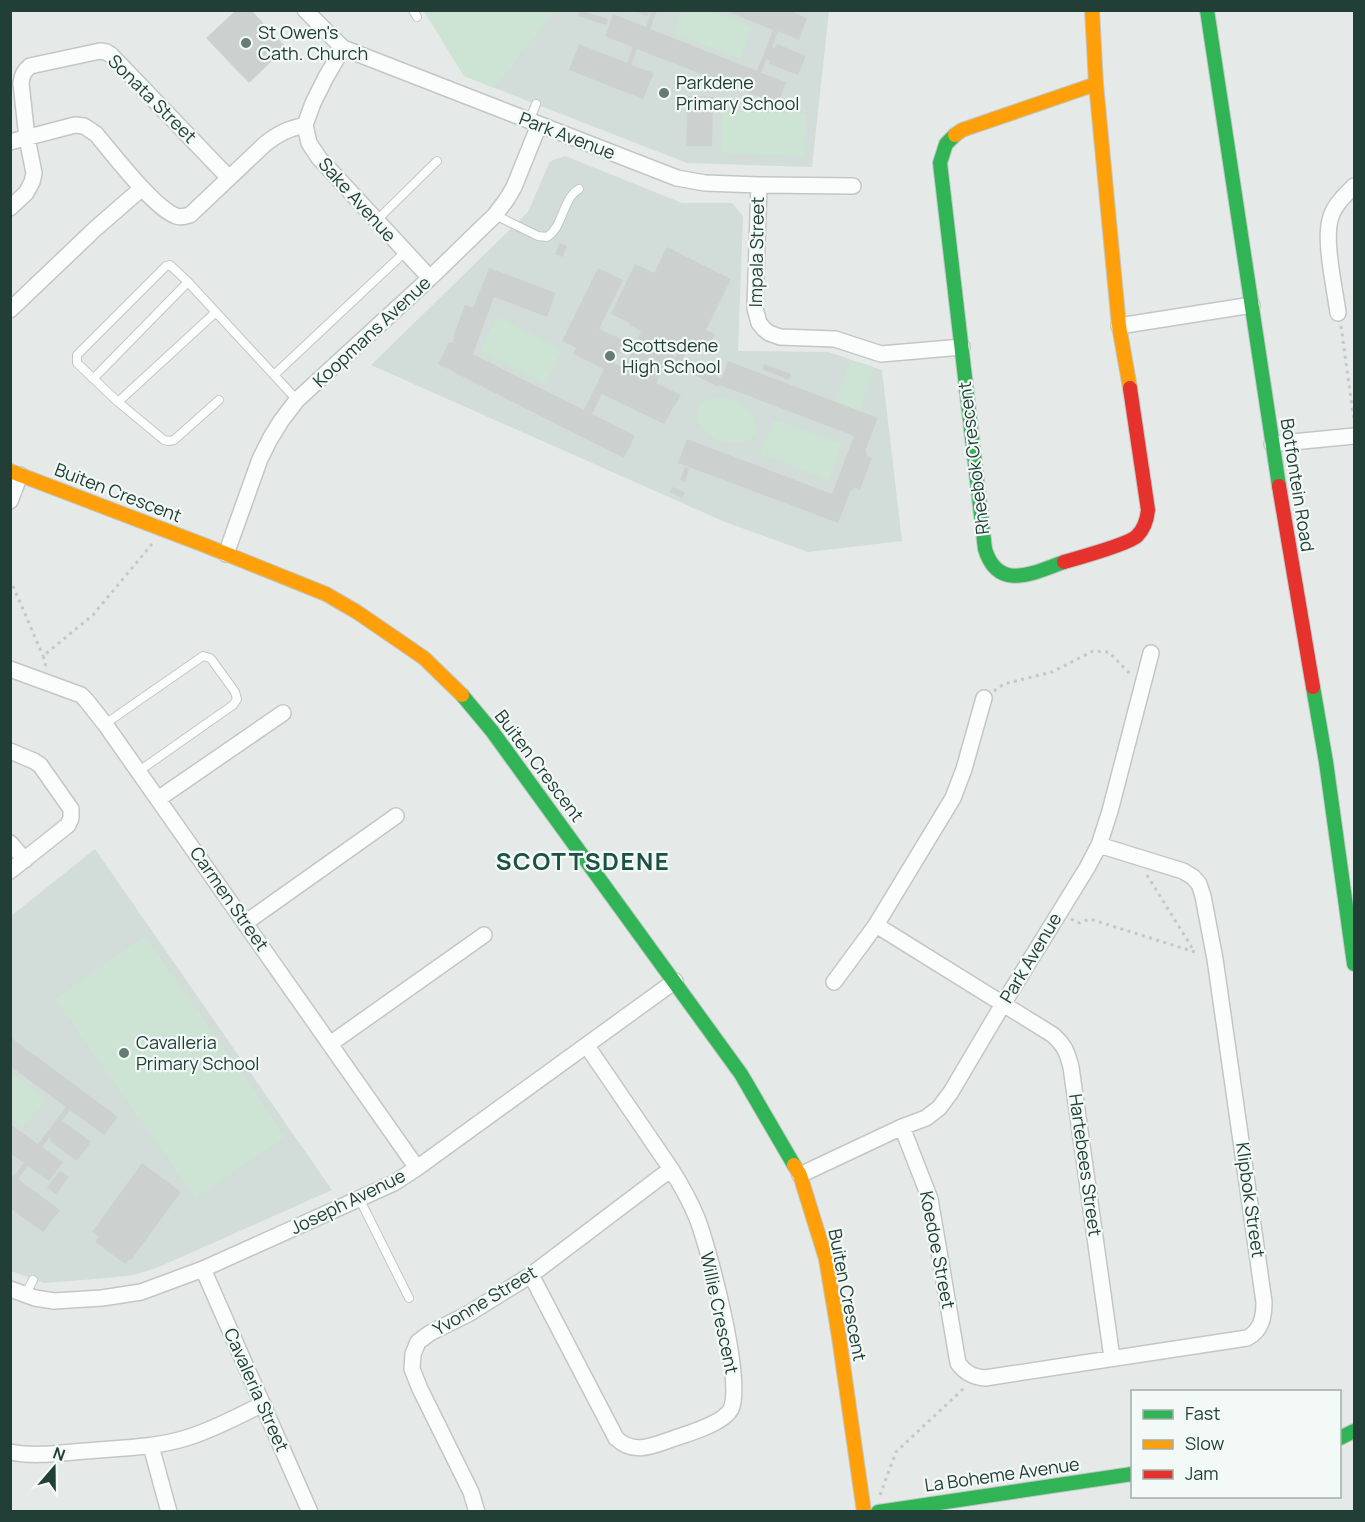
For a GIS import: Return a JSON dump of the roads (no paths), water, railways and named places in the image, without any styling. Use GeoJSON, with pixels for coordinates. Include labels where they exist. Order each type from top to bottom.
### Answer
{"type":"FeatureCollection","features":[{"type":"Feature","properties":{"kind":"street","name":"Park Avenue"},"geometry":{"type":"LineString","coordinates":[[304,10],[343,48],[677,178],[705,183],[853,186]]}},
{"type":"Feature","properties":{"kind":"street","name":"Rheebok Crescent"},"geometry":{"type":"LineString","coordinates":[[1092,10],[1096,84],[1119,326],[1148,510],[1147,523],[1142,532],[1134,538],[1029,574],[1004,575],[994,569],[987,560],[985,549],[940,164],[943,149],[950,137],[962,129],[1096,84]]}},
{"type":"Feature","properties":{"kind":"street","name":"Botfontein Road"},"geometry":{"type":"LineString","coordinates":[[1207,10],[1272,444],[1326,762],[1354,964]]}},
{"type":"Feature","properties":{"kind":"street"},"geometry":{"type":"LineString","coordinates":[[10,142],[75,125],[84,126],[96,134],[158,204],[174,216],[190,215],[278,134],[304,125],[326,77],[343,48]]}},
{"type":"Feature","properties":{"kind":"street","name":"Sonata Street"},"geometry":{"type":"LineString","coordinates":[[27,138],[21,83],[25,70],[30,66],[100,51],[106,52],[136,80],[229,178]]}},
{"type":"Feature","properties":{"kind":"street","name":"Koopmans Avenue"},"geometry":{"type":"LineString","coordinates":[[226,554],[260,459],[281,422],[297,400],[430,279],[495,215],[514,187],[534,123]]}},
{"type":"Feature","properties":{"kind":"street","name":"Sake Avenue"},"geometry":{"type":"LineString","coordinates":[[304,125],[309,143],[318,158],[430,279]]}},
{"type":"Feature","properties":{"kind":"street"},"geometry":{"type":"LineString","coordinates":[[10,208],[26,193],[32,182],[34,173],[27,138]]}},
{"type":"Feature","properties":{"kind":"street","name":"Impala Street"},"geometry":{"type":"LineString","coordinates":[[759,185],[755,308],[756,316],[769,333],[780,337],[835,339],[881,354],[962,346]]}},
{"type":"Feature","properties":{"kind":"street"},"geometry":{"type":"LineString","coordinates":[[1338,313],[1328,239],[1330,220],[1335,207],[1354,186]]}},
{"type":"Feature","properties":{"kind":"street"},"geometry":{"type":"LineString","coordinates":[[10,310],[142,188]]}},
{"type":"Feature","properties":{"kind":"street"},"geometry":{"type":"LineString","coordinates":[[1119,326],[1252,305]]}},
{"type":"Feature","properties":{"kind":"street"},"geometry":{"type":"LineString","coordinates":[[1272,444],[1354,436]]}},
{"type":"Feature","properties":{"kind":"street"},"geometry":{"type":"LineString","coordinates":[[10,501],[15,473]]}},
{"type":"Feature","properties":{"kind":"street","name":"Buiten Crescent"},"geometry":{"type":"LineString","coordinates":[[15,473],[326,594],[392,634],[424,658],[461,694],[492,731],[741,1074],[800,1175],[826,1259],[864,1512]]}},
{"type":"Feature","properties":{"kind":"street","name":"Park Avenue"},"geometry":{"type":"LineString","coordinates":[[800,1175],[926,1118],[939,1108],[951,1092],[1099,845],[1151,653]]}},
{"type":"Feature","properties":{"kind":"street","name":"Carmen Street"},"geometry":{"type":"LineString","coordinates":[[10,669],[81,695],[105,723],[417,1168]]}},
{"type":"Feature","properties":{"kind":"street"},"geometry":{"type":"LineString","coordinates":[[834,982],[876,925],[953,798],[964,769],[984,698]]}},
{"type":"Feature","properties":{"kind":"street"},"geometry":{"type":"LineString","coordinates":[[158,799],[283,713]]}},
{"type":"Feature","properties":{"kind":"street"},"geometry":{"type":"LineString","coordinates":[[10,751],[40,765],[71,808],[72,813],[68,825],[10,871]]}},
{"type":"Feature","properties":{"kind":"street"},"geometry":{"type":"LineString","coordinates":[[245,923],[396,816]]}},
{"type":"Feature","properties":{"kind":"street"},"geometry":{"type":"LineString","coordinates":[[10,843],[25,860]]}},
{"type":"Feature","properties":{"kind":"street","name":"Klipbok Street"},"geometry":{"type":"LineString","coordinates":[[967,1373],[985,1378],[1247,1338],[1254,1334],[1262,1321],[1264,1302],[1215,959],[1199,884],[1183,871],[1099,845]]}},
{"type":"Feature","properties":{"kind":"street"},"geometry":{"type":"LineString","coordinates":[[876,925],[1003,1004]]}},
{"type":"Feature","properties":{"kind":"street"},"geometry":{"type":"LineString","coordinates":[[330,1044],[484,935]]}},
{"type":"Feature","properties":{"kind":"street","name":"Joseph Avenue"},"geometry":{"type":"LineString","coordinates":[[10,1289],[35,1298],[54,1300],[102,1298],[141,1292],[203,1269],[394,1183],[675,981]]}},
{"type":"Feature","properties":{"kind":"street","name":"Hartebees Street"},"geometry":{"type":"LineString","coordinates":[[1003,1004],[1053,1035],[1067,1051],[1112,1358]]}},
{"type":"Feature","properties":{"kind":"street","name":"Willie Crescent"},"geometry":{"type":"LineString","coordinates":[[531,1275],[616,1438],[623,1445],[640,1448],[654,1445],[698,1430],[723,1418],[730,1411],[734,1399],[732,1361],[722,1308],[697,1219],[684,1190],[671,1169],[587,1046]]}},
{"type":"Feature","properties":{"kind":"street","name":"Koedoe Street"},"geometry":{"type":"LineString","coordinates":[[902,1127],[930,1199],[958,1364],[967,1373]]}},
{"type":"Feature","properties":{"kind":"street","name":"Yvonne Street"},"geometry":{"type":"LineString","coordinates":[[477,1512],[471,1492],[412,1369],[413,1354],[418,1342],[531,1275],[671,1169]]}},
{"type":"Feature","properties":{"kind":"street","name":"Cavaleria Street"},"geometry":{"type":"LineString","coordinates":[[203,1269],[310,1512]]}},
{"type":"Feature","properties":{"kind":"street"},"geometry":{"type":"LineString","coordinates":[[10,1452],[42,1455],[151,1446],[203,1433],[263,1404]]}},
{"type":"Feature","properties":{"kind":"street"},"geometry":{"type":"LineString","coordinates":[[151,1446],[170,1512]]}},
{"type":"Feature","properties":{"kind":"street","name":"La Boheme Avenue"},"geometry":{"type":"LineString","coordinates":[[878,1512],[1131,1474]]}},
{"type":"Feature","properties":{"kind":"lane"},"geometry":{"type":"LineString","coordinates":[[534,123],[536,104]]}},
{"type":"Feature","properties":{"kind":"lane"},"geometry":{"type":"LineString","coordinates":[[376,220],[437,161]]}},
{"type":"Feature","properties":{"kind":"lane"},"geometry":{"type":"LineString","coordinates":[[554,230],[572,195],[579,189]]}},
{"type":"Feature","properties":{"kind":"lane"},"geometry":{"type":"LineString","coordinates":[[495,215],[538,236],[547,237],[566,223]]}},
{"type":"Feature","properties":{"kind":"lane"},"geometry":{"type":"LineString","coordinates":[[274,375],[405,252]]}},
{"type":"Feature","properties":{"kind":"lane"},"geometry":{"type":"LineString","coordinates":[[219,400],[174,440],[164,440],[118,402],[77,363],[78,352],[169,265],[188,282],[297,400]]}},
{"type":"Feature","properties":{"kind":"lane"},"geometry":{"type":"LineString","coordinates":[[93,379],[188,282]]}},
{"type":"Feature","properties":{"kind":"lane"},"geometry":{"type":"LineString","coordinates":[[118,402],[216,312]]}},
{"type":"Feature","properties":{"kind":"lane"},"geometry":{"type":"LineString","coordinates":[[105,723],[203,656],[212,660],[235,692],[237,699],[233,705],[139,771]]}},
{"type":"Feature","properties":{"kind":"lane"},"geometry":{"type":"LineString","coordinates":[[359,1198],[409,1298]]}},
{"type":"Feature","properties":{"kind":"lane"},"geometry":{"type":"LineString","coordinates":[[26,1295],[33,1280]]}},
{"type":"Feature","properties":{"kind":"place","name":"St Owen's Cath. Church"},"geometry":{"type":"Point","coordinates":[246,43]}},
{"type":"Feature","properties":{"kind":"place","name":"Parkdene Primary School"},"geometry":{"type":"Point","coordinates":[664,93]}},
{"type":"Feature","properties":{"kind":"place","name":"Scottsdene High School"},"geometry":{"type":"Point","coordinates":[610,356]}},
{"type":"Feature","properties":{"kind":"place","name":"Cavalleria Primary School"},"geometry":{"type":"Point","coordinates":[124,1053]}},
{"type":"Feature","properties":{"kind":"district","name":"SCOTTSDENE"},"geometry":{"type":"Point","coordinates":[583,862]}}]}
